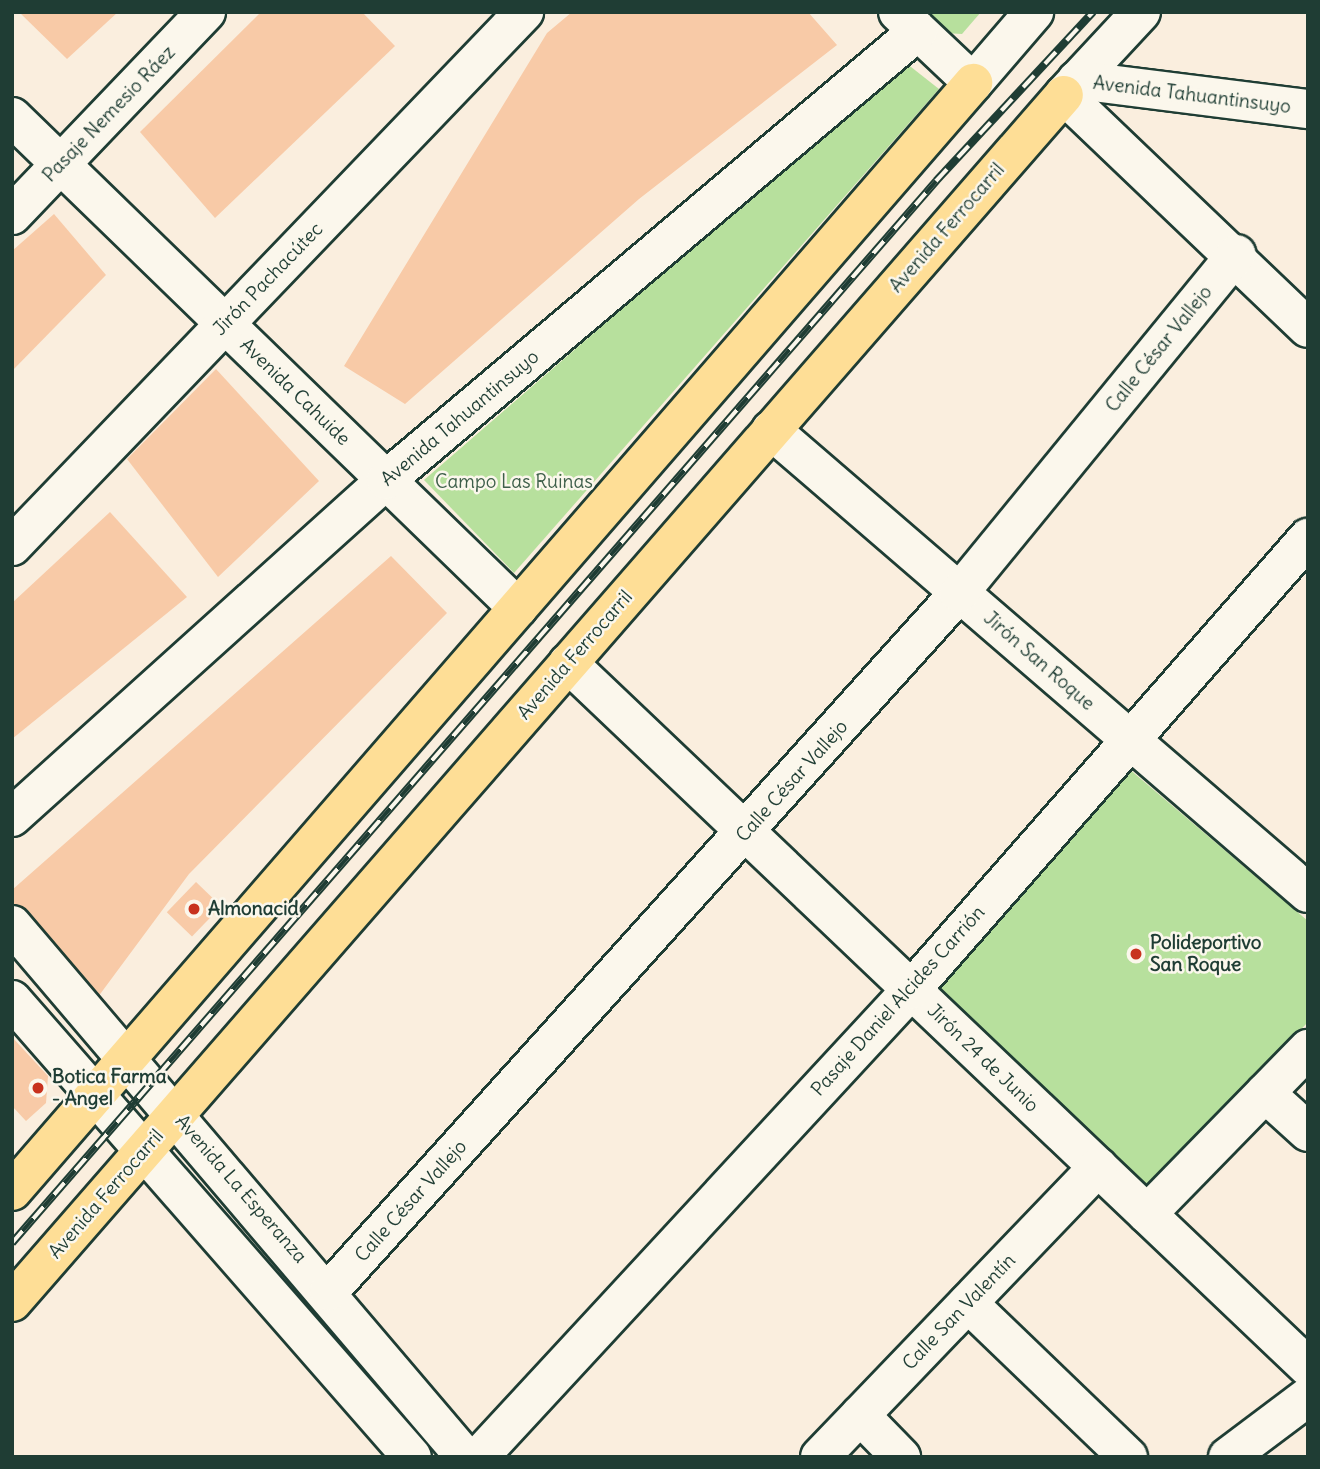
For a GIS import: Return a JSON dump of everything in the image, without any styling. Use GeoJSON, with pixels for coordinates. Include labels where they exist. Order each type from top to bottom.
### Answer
{"type":"FeatureCollection","features":[{"type":"Feature","properties":{"kind":"main road"},"geometry":{"type":"LineString","coordinates":[[12,1191],[973,83]]}},
{"type":"Feature","properties":{"kind":"main road","name":"Avenida Ferrocarril"},"geometry":{"type":"LineString","coordinates":[[12,1302],[1070,87]]}},
{"type":"Feature","properties":{"kind":"street","name":"Pasaje Nemesio Ráez"},"geometry":{"type":"LineString","coordinates":[[12,215],[206,12]]}},
{"type":"Feature","properties":{"kind":"street","name":"Jirón Pachacútec"},"geometry":{"type":"LineString","coordinates":[[12,546],[524,12]]}},
{"type":"Feature","properties":{"kind":"street"},"geometry":{"type":"LineString","coordinates":[[908,22],[973,83],[1034,12]]}},
{"type":"Feature","properties":{"kind":"street","name":"Avenida Ferrocarril"},"geometry":{"type":"LineString","coordinates":[[1070,87],[1141,12]]}},
{"type":"Feature","properties":{"kind":"street","name":"Avenida Tahuantinsuyo"},"geometry":{"type":"LineString","coordinates":[[12,817],[386,480],[908,22]]}},
{"type":"Feature","properties":{"kind":"street"},"geometry":{"type":"LineString","coordinates":[[1070,87],[1308,328]]}},
{"type":"Feature","properties":{"kind":"street","name":"Avenida Tahuantinsuyo"},"geometry":{"type":"LineString","coordinates":[[1070,87],[1308,109]]}},
{"type":"Feature","properties":{"kind":"street","name":"Avenida Cahuide"},"geometry":{"type":"LineString","coordinates":[[12,117],[518,608]]}},
{"type":"Feature","properties":{"kind":"street","name":"Calle César Vallejo"},"geometry":{"type":"LineString","coordinates":[[329,1291],[746,833],[960,593],[1236,254]]}},
{"type":"Feature","properties":{"kind":"street","name":"Jirón San Roque"},"geometry":{"type":"LineString","coordinates":[[771,430],[1308,892]]}},
{"type":"Feature","properties":{"kind":"street","name":"Pasaje Daniel Alcides Carrión"},"geometry":{"type":"LineString","coordinates":[[464,1455],[911,990],[1308,538]]}},
{"type":"Feature","properties":{"kind":"street","name":"Jirón 24 de Junio"},"geometry":{"type":"LineString","coordinates":[[568,663],[1308,1367]]}},
{"type":"Feature","properties":{"kind":"street","name":"Avenida La Esperanza"},"geometry":{"type":"LineString","coordinates":[[12,925],[126,1062],[175,1113],[329,1291],[464,1455]]}},
{"type":"Feature","properties":{"kind":"street"},"geometry":{"type":"LineString","coordinates":[[12,1000],[412,1457]]}},
{"type":"Feature","properties":{"kind":"street"},"geometry":{"type":"LineString","coordinates":[[1147,1214],[1308,1049]]}},
{"type":"Feature","properties":{"kind":"street"},"geometry":{"type":"LineString","coordinates":[[1265,1093],[1308,1132]]}},
{"type":"Feature","properties":{"kind":"street","name":"Calle San Valentín"},"geometry":{"type":"LineString","coordinates":[[820,1457],[1098,1167]]}},
{"type":"Feature","properties":{"kind":"street"},"geometry":{"type":"LineString","coordinates":[[968,1303],[1128,1457]]}},
{"type":"Feature","properties":{"kind":"street"},"geometry":{"type":"LineString","coordinates":[[1228,1457],[1308,1397]]}},
{"type":"Feature","properties":{"kind":"street"},"geometry":{"type":"LineString","coordinates":[[860,1415],[901,1457]]}},
{"type":"Feature","properties":{"kind":"green space"},"geometry":{"type":"Polygon","coordinates":[[[922,12],[981,12],[962,34],[944,33],[922,12]]]}},
{"type":"Feature","properties":{"kind":"green space","name":"Campo Las Ruinas"},"geometry":{"type":"Polygon","coordinates":[[[906,63],[939,89],[514,573],[424,480],[906,63]]]}},
{"type":"Feature","properties":{"kind":"green space","name":"Polideportivo San Roque"},"geometry":{"type":"Polygon","coordinates":[[[1128,768],[1308,921],[1308,1022],[1148,1189],[935,987],[1128,768]]]}},
{"type":"Feature","properties":{"kind":"building"},"geometry":{"type":"Polygon","coordinates":[[[19,12],[118,12],[67,59],[19,12]]]}},
{"type":"Feature","properties":{"kind":"building"},"geometry":{"type":"Polygon","coordinates":[[[261,12],[362,12],[395,46],[215,218],[140,132],[261,12]]]}},
{"type":"Feature","properties":{"kind":"building"},"geometry":{"type":"Polygon","coordinates":[[[572,12],[808,12],[837,45],[639,199],[405,404],[344,366],[547,33],[572,12]]]}},
{"type":"Feature","properties":{"kind":"building"},"geometry":{"type":"Polygon","coordinates":[[[54,214],[106,275],[12,371],[12,251],[54,214]]]}},
{"type":"Feature","properties":{"kind":"building"},"geometry":{"type":"Polygon","coordinates":[[[216,369],[319,481],[218,577],[127,459],[216,369]]]}},
{"type":"Feature","properties":{"kind":"building"},"geometry":{"type":"Polygon","coordinates":[[[110,512],[187,597],[12,739],[12,603],[110,512]]]}},
{"type":"Feature","properties":{"kind":"building"},"geometry":{"type":"Polygon","coordinates":[[[391,556],[447,613],[189,874],[95,1001],[12,902],[12,890],[391,556]]]}},
{"type":"Feature","properties":{"kind":"building","name":"Almonacid"},"geometry":{"type":"Polygon","coordinates":[[[196,882],[221,906],[192,937],[167,912],[196,882]]]}},
{"type":"Feature","properties":{"kind":"building"},"geometry":{"type":"Polygon","coordinates":[[[12,1037],[48,1076],[46,1103],[26,1121],[12,1106],[12,1037]]]}},
{"type":"Feature","properties":{"kind":"railway"},"geometry":{"type":"LineString","coordinates":[[12,1243],[936,181],[1093,12]]}},
{"type":"Feature","properties":{"kind":"place","name":"Almonacid"},"geometry":{"type":"Point","coordinates":[194,909]}},
{"type":"Feature","properties":{"kind":"place","name":"Polideportivo San Roque"},"geometry":{"type":"Point","coordinates":[1136,954]}},
{"type":"Feature","properties":{"kind":"place","name":"Botica Farma - Angel"},"geometry":{"type":"Point","coordinates":[38,1088]}}]}
